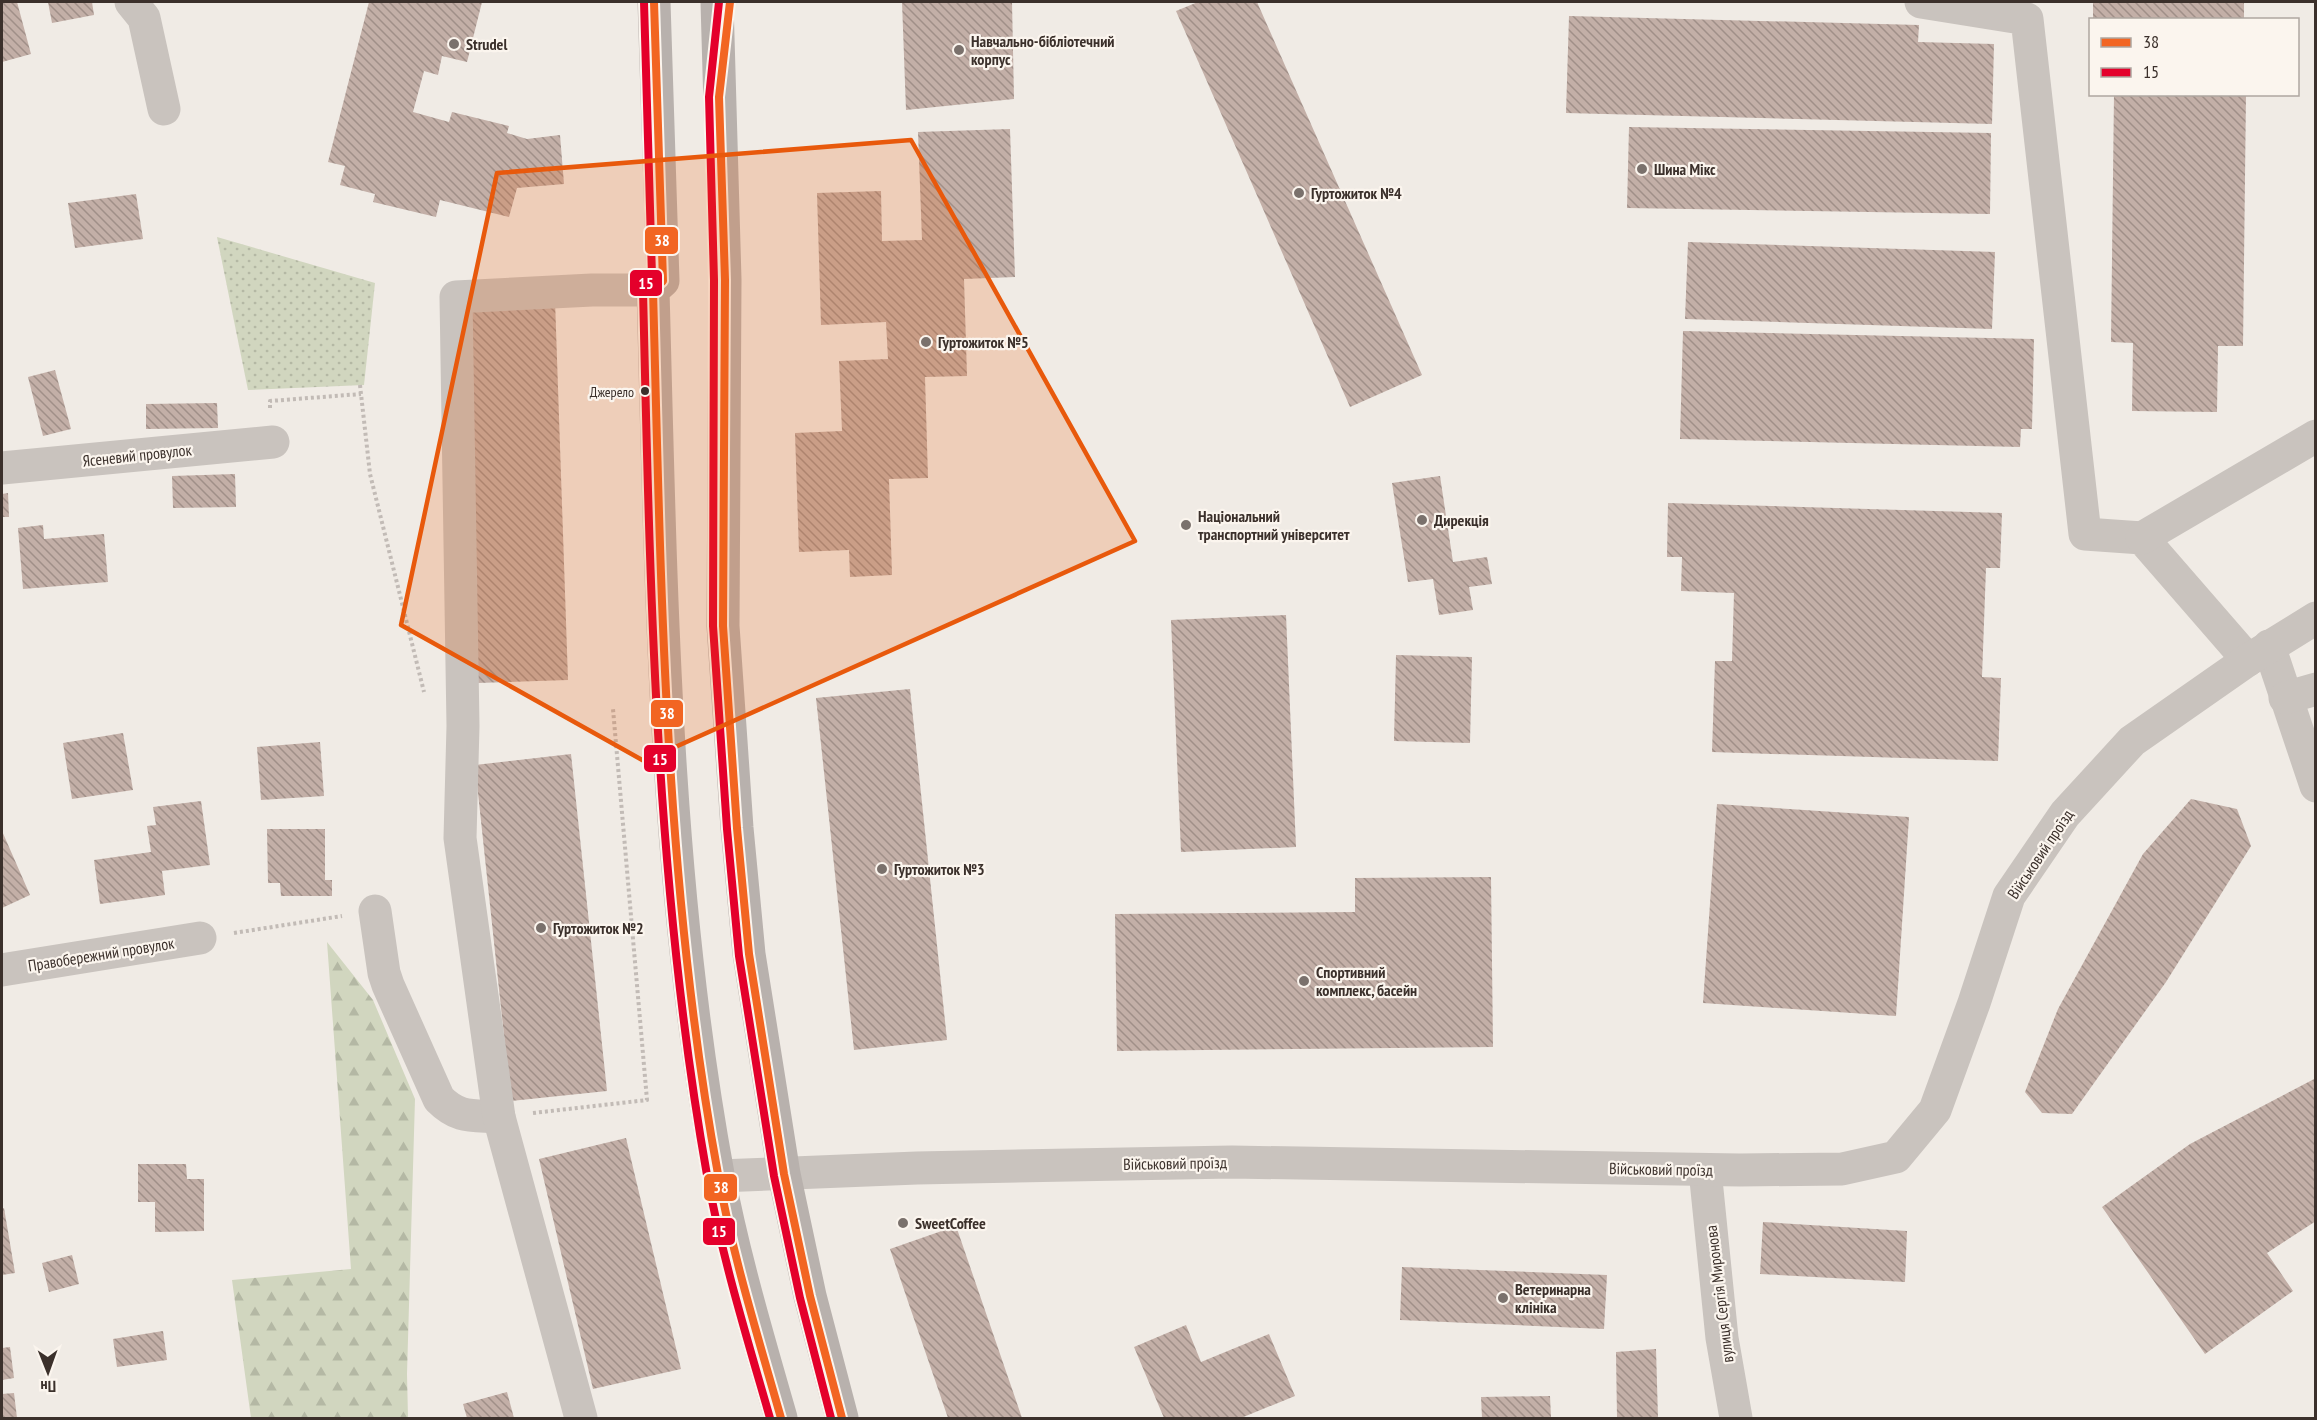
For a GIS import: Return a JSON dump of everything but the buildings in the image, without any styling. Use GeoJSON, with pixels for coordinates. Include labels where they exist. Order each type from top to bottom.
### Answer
{"type":"FeatureCollection","features":[{"type":"Feature","properties":{"kind":"main road"},"geometry":{"type":"LineString","coordinates":[[654,2],[663,281],[653,290],[662,619],[673,822],[687,966],[718,1176],[750,1310],[781,1419]]}},
{"type":"Feature","properties":{"kind":"main road"},"geometry":{"type":"LineString","coordinates":[[717,2],[725,280],[723,626],[736,828],[749,954],[784,1174],[810,1296],[842,1419]]}},
{"type":"Feature","properties":{"kind":"street"},"geometry":{"type":"LineString","coordinates":[[131,2],[144,18],[164,109]]}},
{"type":"Feature","properties":{"kind":"street"},"geometry":{"type":"LineString","coordinates":[[719,97],[730,2]]}},
{"type":"Feature","properties":{"kind":"street"},"geometry":{"type":"LineString","coordinates":[[1921,2],[2027,19],[2085,534],[2142,538],[2316,436]]}},
{"type":"Feature","properties":{"kind":"street"},"geometry":{"type":"LineString","coordinates":[[581,1419],[499,1116],[460,838],[463,726],[456,297],[592,290],[653,290]]}},
{"type":"Feature","properties":{"kind":"street","name":"Ясеневий провулок"},"geometry":{"type":"LineString","coordinates":[[2,468],[273,442]]}},
{"type":"Feature","properties":{"kind":"street"},"geometry":{"type":"LineString","coordinates":[[2142,538],[2300,694],[2316,786]]}},
{"type":"Feature","properties":{"kind":"street","name":"Військовий проїзд"},"geometry":{"type":"LineString","coordinates":[[718,1176],[894,1169],[1232,1162],[1705,1170],[1842,1169],[1896,1157],[1935,1110],[1974,1003],[2009,896],[2065,814],[2132,741],[2259,653],[2316,618]]}},
{"type":"Feature","properties":{"kind":"street"},"geometry":{"type":"LineString","coordinates":[[375,911],[388,985],[439,1099],[450,1110],[461,1115],[499,1116]]}},
{"type":"Feature","properties":{"kind":"street","name":"Правобережний провулок"},"geometry":{"type":"LineString","coordinates":[[2,970],[200,939]]}},
{"type":"Feature","properties":{"kind":"street","name":"вулиця Сергія Миронова"},"geometry":{"type":"LineString","coordinates":[[1705,1170],[1722,1338],[1736,1419]]}},
{"type":"Feature","properties":{"kind":"path"},"geometry":{"type":"LineString","coordinates":[[360,385],[370,474],[426,698]]}},
{"type":"Feature","properties":{"kind":"path"},"geometry":{"type":"LineString","coordinates":[[273,442],[270,401],[361,394]]}},
{"type":"Feature","properties":{"kind":"path"},"geometry":{"type":"LineString","coordinates":[[499,1116],[647,1100],[613,709]]}},
{"type":"Feature","properties":{"kind":"path"},"geometry":{"type":"LineString","coordinates":[[200,939],[375,911]]}},
{"type":"Feature","properties":{"kind":"highlighted area"},"geometry":{"type":"Polygon","coordinates":[[[911,140],[1135,541],[644,761],[401,625],[497,173],[911,140]]]}},
{"type":"Feature","properties":{"kind":"green space"},"geometry":{"type":"Polygon","coordinates":[[[217,237],[375,283],[364,385],[248,390],[217,237]]]}},
{"type":"Feature","properties":{"kind":"green space"},"geometry":{"type":"Polygon","coordinates":[[[327,942],[373,1000],[415,1099],[407,1374],[408,1418],[251,1418],[232,1280],[351,1269],[327,942]]]}},
{"type":"Feature","properties":{"kind":"transit line","name":"15"},"geometry":{"type":"LineString","coordinates":[[644,2],[652,276],[643,290],[653,623],[666,845],[676,955],[707,1175],[727,1267],[770,1418]]}},
{"type":"Feature","properties":{"kind":"transit line","name":"38"},"geometry":{"type":"LineString","coordinates":[[654,2],[663,281],[653,290],[663,623],[676,844],[686,955],[700,1065],[718,1174],[738,1266],[781,1418]]}},
{"type":"Feature","properties":{"kind":"transit line","name":"15"},"geometry":{"type":"LineString","coordinates":[[719,2],[709,97],[714,280],[713,626],[727,829],[739,956],[774,1176],[800,1298],[831,1418]]}},
{"type":"Feature","properties":{"kind":"transit line","name":"38"},"geometry":{"type":"LineString","coordinates":[[730,2],[719,97],[725,280],[723,626],[737,828],[749,954],[784,1174],[810,1296],[842,1418]]}},
{"type":"Feature","properties":{"kind":"place","name":"Strudel"},"geometry":{"type":"Point","coordinates":[454,44]}},
{"type":"Feature","properties":{"kind":"place","name":"Навчально-бібліотечний корпус"},"geometry":{"type":"Point","coordinates":[959,50]}},
{"type":"Feature","properties":{"kind":"place","name":"Шина Мікс"},"geometry":{"type":"Point","coordinates":[1642,169]}},
{"type":"Feature","properties":{"kind":"place","name":"Гуртожиток №4"},"geometry":{"type":"Point","coordinates":[1299,193]}},
{"type":"Feature","properties":{"kind":"place","name":"Гуртожиток №5"},"geometry":{"type":"Point","coordinates":[926,342]}},
{"type":"Feature","properties":{"kind":"place","name":"Джерело"},"geometry":{"type":"Point","coordinates":[645,391]}},
{"type":"Feature","properties":{"kind":"place","name":"Дирекція"},"geometry":{"type":"Point","coordinates":[1422,520]}},
{"type":"Feature","properties":{"kind":"place","name":"Національний транспортний університет"},"geometry":{"type":"Point","coordinates":[1186,525]}},
{"type":"Feature","properties":{"kind":"place","name":"Гуртожиток №3"},"geometry":{"type":"Point","coordinates":[882,869]}},
{"type":"Feature","properties":{"kind":"place","name":"Гуртожиток №2"},"geometry":{"type":"Point","coordinates":[541,928]}},
{"type":"Feature","properties":{"kind":"place","name":"Спортивний комплекс, басейн"},"geometry":{"type":"Point","coordinates":[1304,981]}},
{"type":"Feature","properties":{"kind":"place","name":"SweetCoffee"},"geometry":{"type":"Point","coordinates":[903,1223]}},
{"type":"Feature","properties":{"kind":"place","name":"Ветеринарна клініка"},"geometry":{"type":"Point","coordinates":[1503,1298]}}]}
